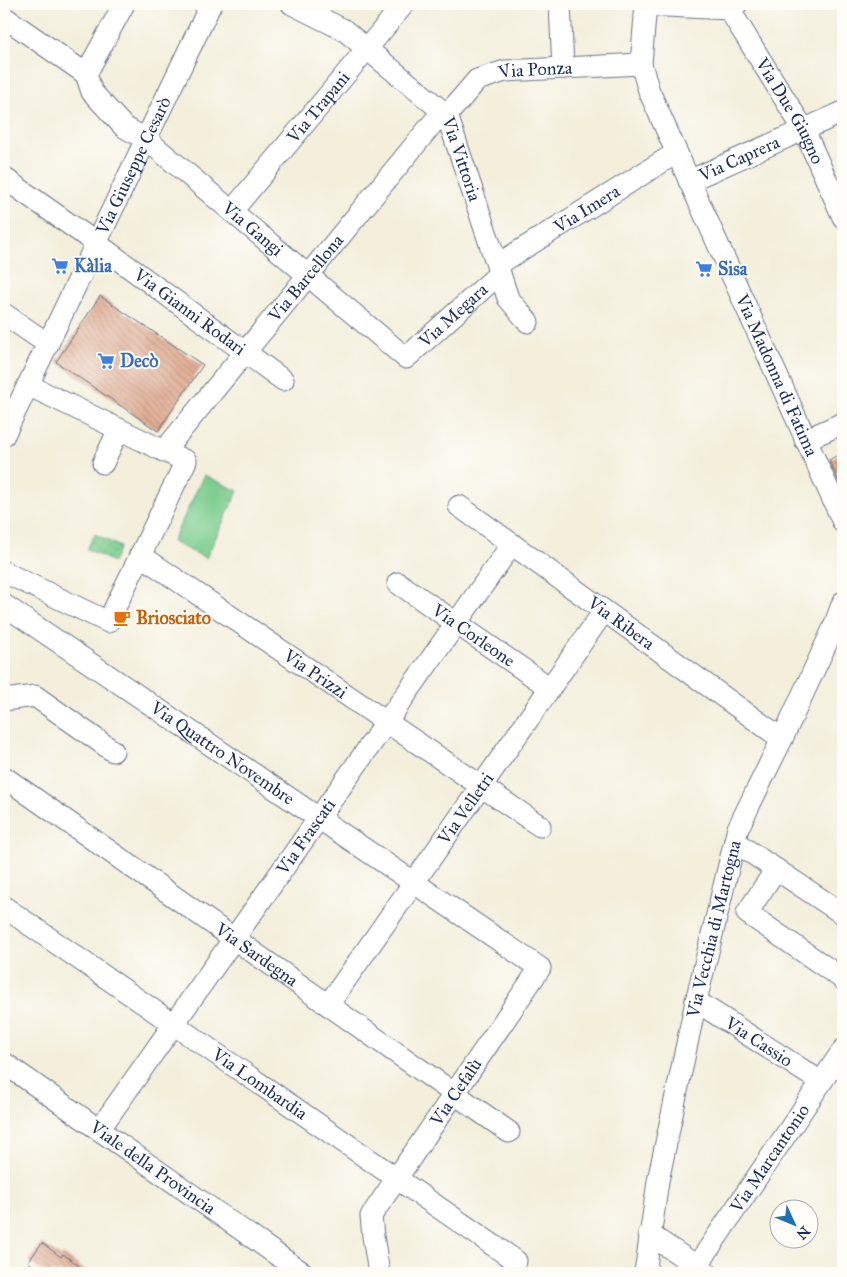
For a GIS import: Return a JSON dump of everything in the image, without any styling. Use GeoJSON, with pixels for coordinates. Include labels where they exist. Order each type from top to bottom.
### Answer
{"type":"FeatureCollection","features":[{"type":"Feature","properties":{"kind":"street"},"geometry":{"type":"LineString","coordinates":[[4,17],[86,74],[124,4]]}},
{"type":"Feature","properties":{"kind":"street","name":"Via Giuseppe Cesarò"},"geometry":{"type":"LineString","coordinates":[[4,435],[211,4]]}},
{"type":"Feature","properties":{"kind":"street","name":"Via Vittoria"},"geometry":{"type":"LineString","coordinates":[[292,4],[344,30],[445,114],[508,298],[528,322]]}},
{"type":"Feature","properties":{"kind":"street","name":"Via Trapani"},"geometry":{"type":"LineString","coordinates":[[232,211],[404,4]]}},
{"type":"Feature","properties":{"kind":"street"},"geometry":{"type":"LineString","coordinates":[[560,4],[563,68]]}},
{"type":"Feature","properties":{"kind":"street"},"geometry":{"type":"LineString","coordinates":[[646,4],[733,6]]}},
{"type":"Feature","properties":{"kind":"street","name":"Via Madonna di Fatima"},"geometry":{"type":"LineString","coordinates":[[646,4],[641,64],[649,91],[843,522]]}},
{"type":"Feature","properties":{"kind":"street","name":"Via Due Giugno"},"geometry":{"type":"LineString","coordinates":[[733,6],[804,130],[843,217]]}},
{"type":"Feature","properties":{"kind":"street","name":"Via Ponza"},"geometry":{"type":"LineString","coordinates":[[445,114],[477,80],[505,71],[641,64]]}},
{"type":"Feature","properties":{"kind":"street","name":"Via Gangi"},"geometry":{"type":"LineString","coordinates":[[86,74],[92,92],[124,127],[146,139],[406,358]]}},
{"type":"Feature","properties":{"kind":"street","name":"Via Caprera"},"geometry":{"type":"LineString","coordinates":[[690,181],[843,112]]}},
{"type":"Feature","properties":{"kind":"street","name":"Via Barcellona"},"geometry":{"type":"LineString","coordinates":[[167,447],[445,114]]}},
{"type":"Feature","properties":{"kind":"street","name":"Via Imera"},"geometry":{"type":"LineString","coordinates":[[498,269],[676,153]]}},
{"type":"Feature","properties":{"kind":"street","name":"Via Gianni Rodari"},"geometry":{"type":"LineString","coordinates":[[4,178],[283,380]]}},
{"type":"Feature","properties":{"kind":"street","name":"Via Megara"},"geometry":{"type":"LineString","coordinates":[[406,358],[498,269]]}},
{"type":"Feature","properties":{"kind":"street"},"geometry":{"type":"LineString","coordinates":[[4,314],[48,344]]}},
{"type":"Feature","properties":{"kind":"street"},"geometry":{"type":"LineString","coordinates":[[4,572],[108,622],[120,598],[145,559],[186,461],[167,447],[119,429],[28,385]]}},
{"type":"Feature","properties":{"kind":"street"},"geometry":{"type":"LineString","coordinates":[[805,440],[843,422]]}},
{"type":"Feature","properties":{"kind":"street"},"geometry":{"type":"LineString","coordinates":[[103,463],[119,429]]}},
{"type":"Feature","properties":{"kind":"street","name":"Via Ribera"},"geometry":{"type":"LineString","coordinates":[[459,506],[782,739]]}},
{"type":"Feature","properties":{"kind":"street","name":"Via Frascati"},"geometry":{"type":"LineString","coordinates":[[99,1130],[512,544]]}},
{"type":"Feature","properties":{"kind":"street","name":"Via Prizzi"},"geometry":{"type":"LineString","coordinates":[[145,559],[540,826]]}},
{"type":"Feature","properties":{"kind":"street","name":"Via Corleone"},"geometry":{"type":"LineString","coordinates":[[398,583],[550,688]]}},
{"type":"Feature","properties":{"kind":"street","name":"Via Vecchia di Martogna"},"geometry":{"type":"LineString","coordinates":[[644,1273],[658,1181],[696,1001],[738,828],[833,630],[843,602]]}},
{"type":"Feature","properties":{"kind":"street","name":"Via Quattro Novembre"},"geometry":{"type":"LineString","coordinates":[[4,605],[540,968]]}},
{"type":"Feature","properties":{"kind":"street","name":"Via Velletri"},"geometry":{"type":"LineString","coordinates":[[328,1006],[604,611]]}},
{"type":"Feature","properties":{"kind":"street"},"geometry":{"type":"LineString","coordinates":[[4,700],[36,696],[113,751]]}},
{"type":"Feature","properties":{"kind":"street","name":"Via Sardegna"},"geometry":{"type":"LineString","coordinates":[[4,776],[509,1132]]}},
{"type":"Feature","properties":{"kind":"street"},"geometry":{"type":"LineString","coordinates":[[735,842],[843,914]]}},
{"type":"Feature","properties":{"kind":"street"},"geometry":{"type":"LineString","coordinates":[[776,869],[747,913],[843,979]]}},
{"type":"Feature","properties":{"kind":"street","name":"Via Lombardia"},"geometry":{"type":"LineString","coordinates":[[4,907],[516,1261]]}},
{"type":"Feature","properties":{"kind":"street","name":"Via Cefalù"},"geometry":{"type":"LineString","coordinates":[[379,1273],[372,1236],[371,1216],[540,968]]}},
{"type":"Feature","properties":{"kind":"street","name":"Via Cassio"},"geometry":{"type":"LineString","coordinates":[[696,1001],[821,1082]]}},
{"type":"Feature","properties":{"kind":"street","name":"Via Marcantonio"},"geometry":{"type":"LineString","coordinates":[[702,1270],[843,1050]]}},
{"type":"Feature","properties":{"kind":"street","name":"Viale della Provincia"},"geometry":{"type":"LineString","coordinates":[[4,1063],[303,1273]]}},
{"type":"Feature","properties":{"kind":"street"},"geometry":{"type":"LineString","coordinates":[[649,1234],[702,1270]]}},
{"type":"Feature","properties":{"kind":"green space"},"geometry":{"type":"Polygon","coordinates":[[[204,475],[238,491],[206,558],[172,542],[204,475]]]}},
{"type":"Feature","properties":{"kind":"green space"},"geometry":{"type":"Polygon","coordinates":[[[95,534],[120,547],[113,562],[87,549],[95,534]]]}},
{"type":"Feature","properties":{"kind":"building"},"geometry":{"type":"Polygon","coordinates":[[[100,296],[203,365],[158,431],[56,362],[100,296]]]}},
{"type":"Feature","properties":{"kind":"building"},"geometry":{"type":"Polygon","coordinates":[[[843,452],[843,492],[829,460],[843,452]]]}},
{"type":"Feature","properties":{"kind":"building"},"geometry":{"type":"Polygon","coordinates":[[[42,1243],[61,1257],[63,1254],[89,1273],[44,1273],[28,1262],[42,1243]]]}},
{"type":"Feature","properties":{"kind":"place","name":"Kàlia"},"geometry":{"type":"Point","coordinates":[60,266]}},
{"type":"Feature","properties":{"kind":"place","name":"Sisa"},"geometry":{"type":"Point","coordinates":[704,269]}},
{"type":"Feature","properties":{"kind":"place","name":"Decò"},"geometry":{"type":"Point","coordinates":[106,361]}},
{"type":"Feature","properties":{"kind":"place","name":"Briosciato"},"geometry":{"type":"Point","coordinates":[122,618]}}]}
